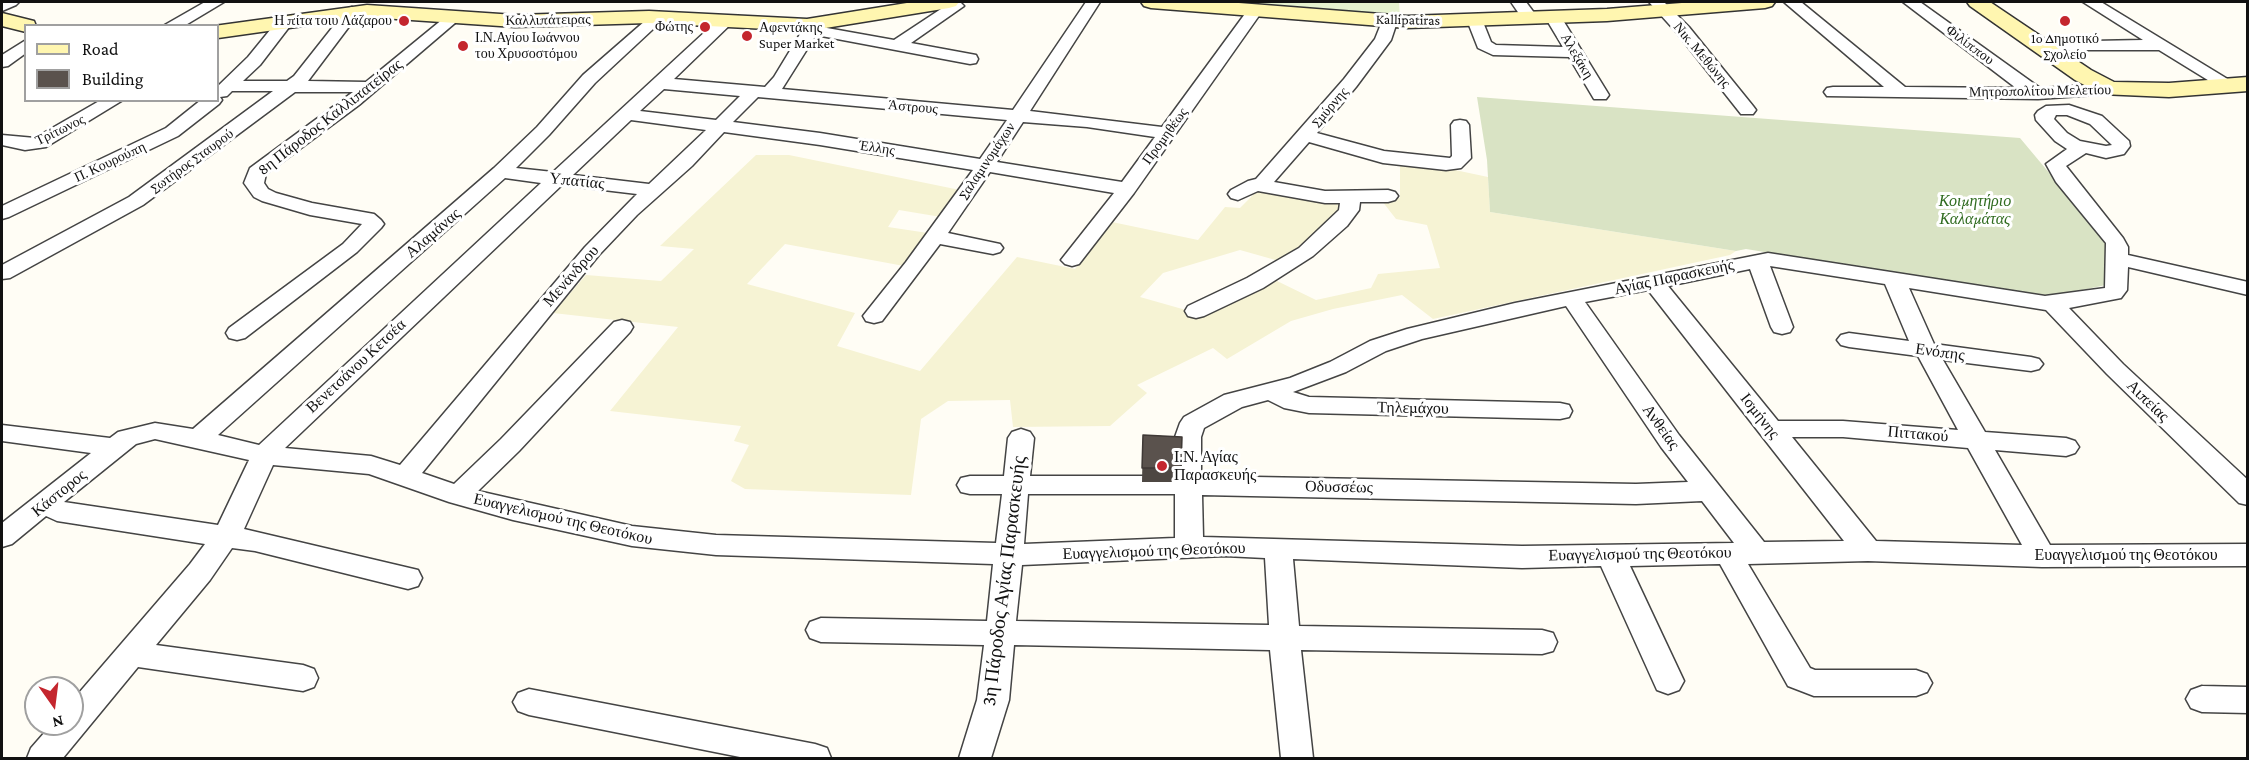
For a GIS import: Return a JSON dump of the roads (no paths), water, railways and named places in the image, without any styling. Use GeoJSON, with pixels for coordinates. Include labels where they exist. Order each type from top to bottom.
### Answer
{"type":"FeatureCollection","features":[{"type":"Feature","properties":{"kind":"street"},"geometry":{"type":"LineString","coordinates":[[175,24],[216,2]]}},
{"type":"Feature","properties":{"kind":"street"},"geometry":{"type":"LineString","coordinates":[[898,45],[956,6],[951,2]]}},
{"type":"Feature","properties":{"kind":"street","name":"Καλλιπάτειρας"},"geometry":{"type":"LineString","coordinates":[[219,31],[285,22],[354,7],[529,22],[658,17],[814,24],[951,2]]}},
{"type":"Feature","properties":{"kind":"street","name":"Σαλαμινομάχων"},"geometry":{"type":"LineString","coordinates":[[874,316],[935,237],[986,165],[1093,2]]}},
{"type":"Feature","properties":{"kind":"street","name":"Kallipatiras"},"geometry":{"type":"LineString","coordinates":[[1151,2],[1389,21],[1475,20],[1524,10],[1553,17],[1660,6]]}},
{"type":"Feature","properties":{"kind":"street"},"geometry":{"type":"LineString","coordinates":[[1660,6],[1765,2]]}},
{"type":"Feature","properties":{"kind":"street"},"geometry":{"type":"LineString","coordinates":[[1792,2],[1900,92]]}},
{"type":"Feature","properties":{"kind":"street","name":"Φιλίππου"},"geometry":{"type":"LineString","coordinates":[[1911,2],[2020,83],[2060,109],[2079,112],[2103,125]]}},
{"type":"Feature","properties":{"kind":"street"},"geometry":{"type":"LineString","coordinates":[[1977,2],[2083,75],[2111,90]]}},
{"type":"Feature","properties":{"kind":"street"},"geometry":{"type":"LineString","coordinates":[[2091,2],[2162,45],[2239,85]]}},
{"type":"Feature","properties":{"kind":"street","name":"Νικ. Μεθώνης"},"geometry":{"type":"LineString","coordinates":[[1660,6],[1747,110]]}},
{"type":"Feature","properties":{"kind":"street","name":"Σωτήρος Σταυρού"},"geometry":{"type":"LineString","coordinates":[[2,273],[151,192],[293,87],[354,7]]}},
{"type":"Feature","properties":{"kind":"street","name":"Προμηθέως"},"geometry":{"type":"LineString","coordinates":[[1072,260],[1127,189],[1255,10]]}},
{"type":"Feature","properties":{"kind":"street","name":"8η Πάροδος Καλλιπατείρας"},"geometry":{"type":"LineString","coordinates":[[237,333],[345,252],[373,227],[374,222],[367,218],[310,208],[269,197],[261,193],[254,183],[256,172],[369,87],[454,17]]}},
{"type":"Feature","properties":{"kind":"street","name":"Αλαμάνας"},"geometry":{"type":"LineString","coordinates":[[198,439],[501,172],[543,131],[589,79],[658,17]]}},
{"type":"Feature","properties":{"kind":"street","name":"Αλεξάκη"},"geometry":{"type":"LineString","coordinates":[[1553,17],[1600,95]]}},
{"type":"Feature","properties":{"kind":"street"},"geometry":{"type":"LineString","coordinates":[[1475,20],[1484,45],[1493,50],[1574,52]]}},
{"type":"Feature","properties":{"kind":"street","name":"Βενετσάνου Κετσέα"},"geometry":{"type":"LineString","coordinates":[[43,759],[200,573],[224,537],[265,455],[284,434],[726,21]]}},
{"type":"Feature","properties":{"kind":"street","name":"Σμύρνης"},"geometry":{"type":"LineString","coordinates":[[1261,186],[1350,83],[1383,40],[1389,21]]}},
{"type":"Feature","properties":{"kind":"street"},"geometry":{"type":"LineString","coordinates":[[223,91],[254,61],[285,22]]}},
{"type":"Feature","properties":{"kind":"street"},"geometry":{"type":"LineString","coordinates":[[814,24],[822,32],[970,58]]}},
{"type":"Feature","properties":{"kind":"street","name":"Μενάνδρου"},"geometry":{"type":"LineString","coordinates":[[406,475],[592,251],[720,126],[781,80],[814,24]]}},
{"type":"Feature","properties":{"kind":"street"},"geometry":{"type":"LineString","coordinates":[[2043,47],[2162,45]]}},
{"type":"Feature","properties":{"kind":"street"},"geometry":{"type":"LineString","coordinates":[[2,62],[24,46]]}},
{"type":"Feature","properties":{"kind":"street","name":"Άστρους"},"geometry":{"type":"LineString","coordinates":[[658,83],[1118,125],[1167,133]]}},
{"type":"Feature","properties":{"kind":"street","name":"Μητροπολίτου Μελετίου"},"geometry":{"type":"LineString","coordinates":[[1833,92],[2037,93],[2176,90],[2239,85]]}},
{"type":"Feature","properties":{"kind":"street"},"geometry":{"type":"LineString","coordinates":[[223,91],[293,87],[369,87]]}},
{"type":"Feature","properties":{"kind":"street"},"geometry":{"type":"LineString","coordinates":[[2111,90],[2101,115],[2103,125],[2120,141],[2121,146],[2117,150],[2106,152],[2082,148],[2066,141],[2045,120],[2046,112],[2076,104],[2111,90]]}},
{"type":"Feature","properties":{"kind":"street","name":"Τρίτωνος"},"geometry":{"type":"LineString","coordinates":[[2,140],[25,144],[39,143],[111,102]]}},
{"type":"Feature","properties":{"kind":"street","name":"Π. Κουρούπη"},"geometry":{"type":"LineString","coordinates":[[2,213],[178,129],[211,102]]}},
{"type":"Feature","properties":{"kind":"street","name":"Έλλης"},"geometry":{"type":"LineString","coordinates":[[625,114],[820,139],[1127,189]]}},
{"type":"Feature","properties":{"kind":"street"},"geometry":{"type":"LineString","coordinates":[[1305,135],[1383,157],[1454,164],[1462,158],[1460,125]]}},
{"type":"Feature","properties":{"kind":"street"},"geometry":{"type":"LineString","coordinates":[[178,129],[231,132]]}},
{"type":"Feature","properties":{"kind":"street","name":"Αγίας Παρασκευής"},"geometry":{"type":"LineString","coordinates":[[1190,547],[1188,434],[1193,423],[1227,404],[1323,374],[1392,340],[1571,298],[1757,260],[1788,261],[2052,303],[2113,293],[2117,282],[2118,247],[2116,242],[2062,178],[2055,164],[2082,148]]}},
{"type":"Feature","properties":{"kind":"street","name":"Υπατίας"},"geometry":{"type":"LineString","coordinates":[[501,172],[653,190]]}},
{"type":"Feature","properties":{"kind":"street"},"geometry":{"type":"LineString","coordinates":[[1238,195],[1251,186],[1261,186],[1311,196],[1350,198],[1388,196]]}},
{"type":"Feature","properties":{"kind":"street"},"geometry":{"type":"LineString","coordinates":[[1196,311],[1255,283],[1306,252],[1340,222],[1348,210],[1350,198]]}},
{"type":"Feature","properties":{"kind":"street"},"geometry":{"type":"LineString","coordinates":[[935,237],[993,248]]}},
{"type":"Feature","properties":{"kind":"street"},"geometry":{"type":"LineString","coordinates":[[2116,258],[2247,289]]}},
{"type":"Feature","properties":{"kind":"street"},"geometry":{"type":"LineString","coordinates":[[1757,260],[1782,327]]}},
{"type":"Feature","properties":{"kind":"street"},"geometry":{"type":"LineString","coordinates":[[1894,279],[1927,351],[1974,439],[2042,556]]}},
{"type":"Feature","properties":{"kind":"street","name":"Ισμήνης"},"geometry":{"type":"LineString","coordinates":[[1653,281],[1868,551]]}},
{"type":"Feature","properties":{"kind":"street","name":"Ανθείας"},"geometry":{"type":"LineString","coordinates":[[1571,298],[1708,491],[1742,552],[1799,677],[1814,683],[1916,682]]}},
{"type":"Feature","properties":{"kind":"street","name":"Αιπείας"},"geometry":{"type":"LineString","coordinates":[[2052,303],[2115,369],[2247,496]]}},
{"type":"Feature","properties":{"kind":"street"},"geometry":{"type":"LineString","coordinates":[[458,495],[510,446],[622,327]]}},
{"type":"Feature","properties":{"kind":"street","name":"Ενόπης"},"geometry":{"type":"LineString","coordinates":[[1849,340],[2031,364]]}},
{"type":"Feature","properties":{"kind":"street","name":"Τηλεμάχου"},"geometry":{"type":"LineString","coordinates":[[1270,391],[1297,404],[1309,405],[1560,411]]}},
{"type":"Feature","properties":{"kind":"street","name":"Πιττακού"},"geometry":{"type":"LineString","coordinates":[[1770,429],[1843,429],[2066,447]]}},
{"type":"Feature","properties":{"kind":"street","name":"Ευαγγελισμού της Θεοτόκου"},"geometry":{"type":"LineString","coordinates":[[114,447],[127,438],[147,432],[198,439],[265,455],[371,465],[406,475],[458,495],[513,510],[632,537],[716,545],[1009,555],[1190,547],[1278,548],[1452,556],[1611,556],[1868,551],[2042,556],[2247,555]]}},
{"type":"Feature","properties":{"kind":"street"},"geometry":{"type":"LineString","coordinates":[[2,433],[114,447]]}},
{"type":"Feature","properties":{"kind":"street","name":"3η Πάροδος Αγίας Παρασκευής"},"geometry":{"type":"LineString","coordinates":[[975,759],[993,700],[1021,438]]}},
{"type":"Feature","properties":{"kind":"street","name":"Κάστορος"},"geometry":{"type":"LineString","coordinates":[[2,537],[114,447]]}},
{"type":"Feature","properties":{"kind":"street","name":"Οδυσσέως"},"geometry":{"type":"LineString","coordinates":[[970,485],[1189,485],[1636,494],[1708,491]]}},
{"type":"Feature","properties":{"kind":"street"},"geometry":{"type":"LineString","coordinates":[[57,511],[276,546],[408,578]]}},
{"type":"Feature","properties":{"kind":"street"},"geometry":{"type":"LineString","coordinates":[[1278,548],[1297,759]]}},
{"type":"Feature","properties":{"kind":"street"},"geometry":{"type":"LineString","coordinates":[[1611,556],[1668,681]]}},
{"type":"Feature","properties":{"kind":"street"},"geometry":{"type":"LineString","coordinates":[[821,630],[1542,642]]}},
{"type":"Feature","properties":{"kind":"street"},"geometry":{"type":"LineString","coordinates":[[132,654],[303,678]]}},
{"type":"Feature","properties":{"kind":"street"},"geometry":{"type":"LineString","coordinates":[[2202,699],[2247,700]]}},
{"type":"Feature","properties":{"kind":"street"},"geometry":{"type":"LineString","coordinates":[[529,702],[803,757]]}},
{"type":"Feature","properties":{"kind":"place","name":"Η πίτα τοιυ Λάζαρου"},"geometry":{"type":"Point","coordinates":[404,21]}},
{"type":"Feature","properties":{"kind":"place","name":"1o Δημοτικό Σχολείο"},"geometry":{"type":"Point","coordinates":[2065,21]}},
{"type":"Feature","properties":{"kind":"place","name":"Φώτης"},"geometry":{"type":"Point","coordinates":[705,27]}},
{"type":"Feature","properties":{"kind":"place","name":"Αφεντάκης Super Market"},"geometry":{"type":"Point","coordinates":[747,36]}},
{"type":"Feature","properties":{"kind":"place","name":"Ι.Ν.Αγίου Ιωάννου του Χρυσοστόμου"},"geometry":{"type":"Point","coordinates":[463,46]}},
{"type":"Feature","properties":{"kind":"place","name":"Ι.Ν. Αγίας Παρασκευής"},"geometry":{"type":"Point","coordinates":[1162,466]}},
{"type":"Feature","properties":{"kind":"park label","name":"Κοιμητήριο Καλαμάτας"},"geometry":{"type":"Point","coordinates":[1975,210]}}]}
